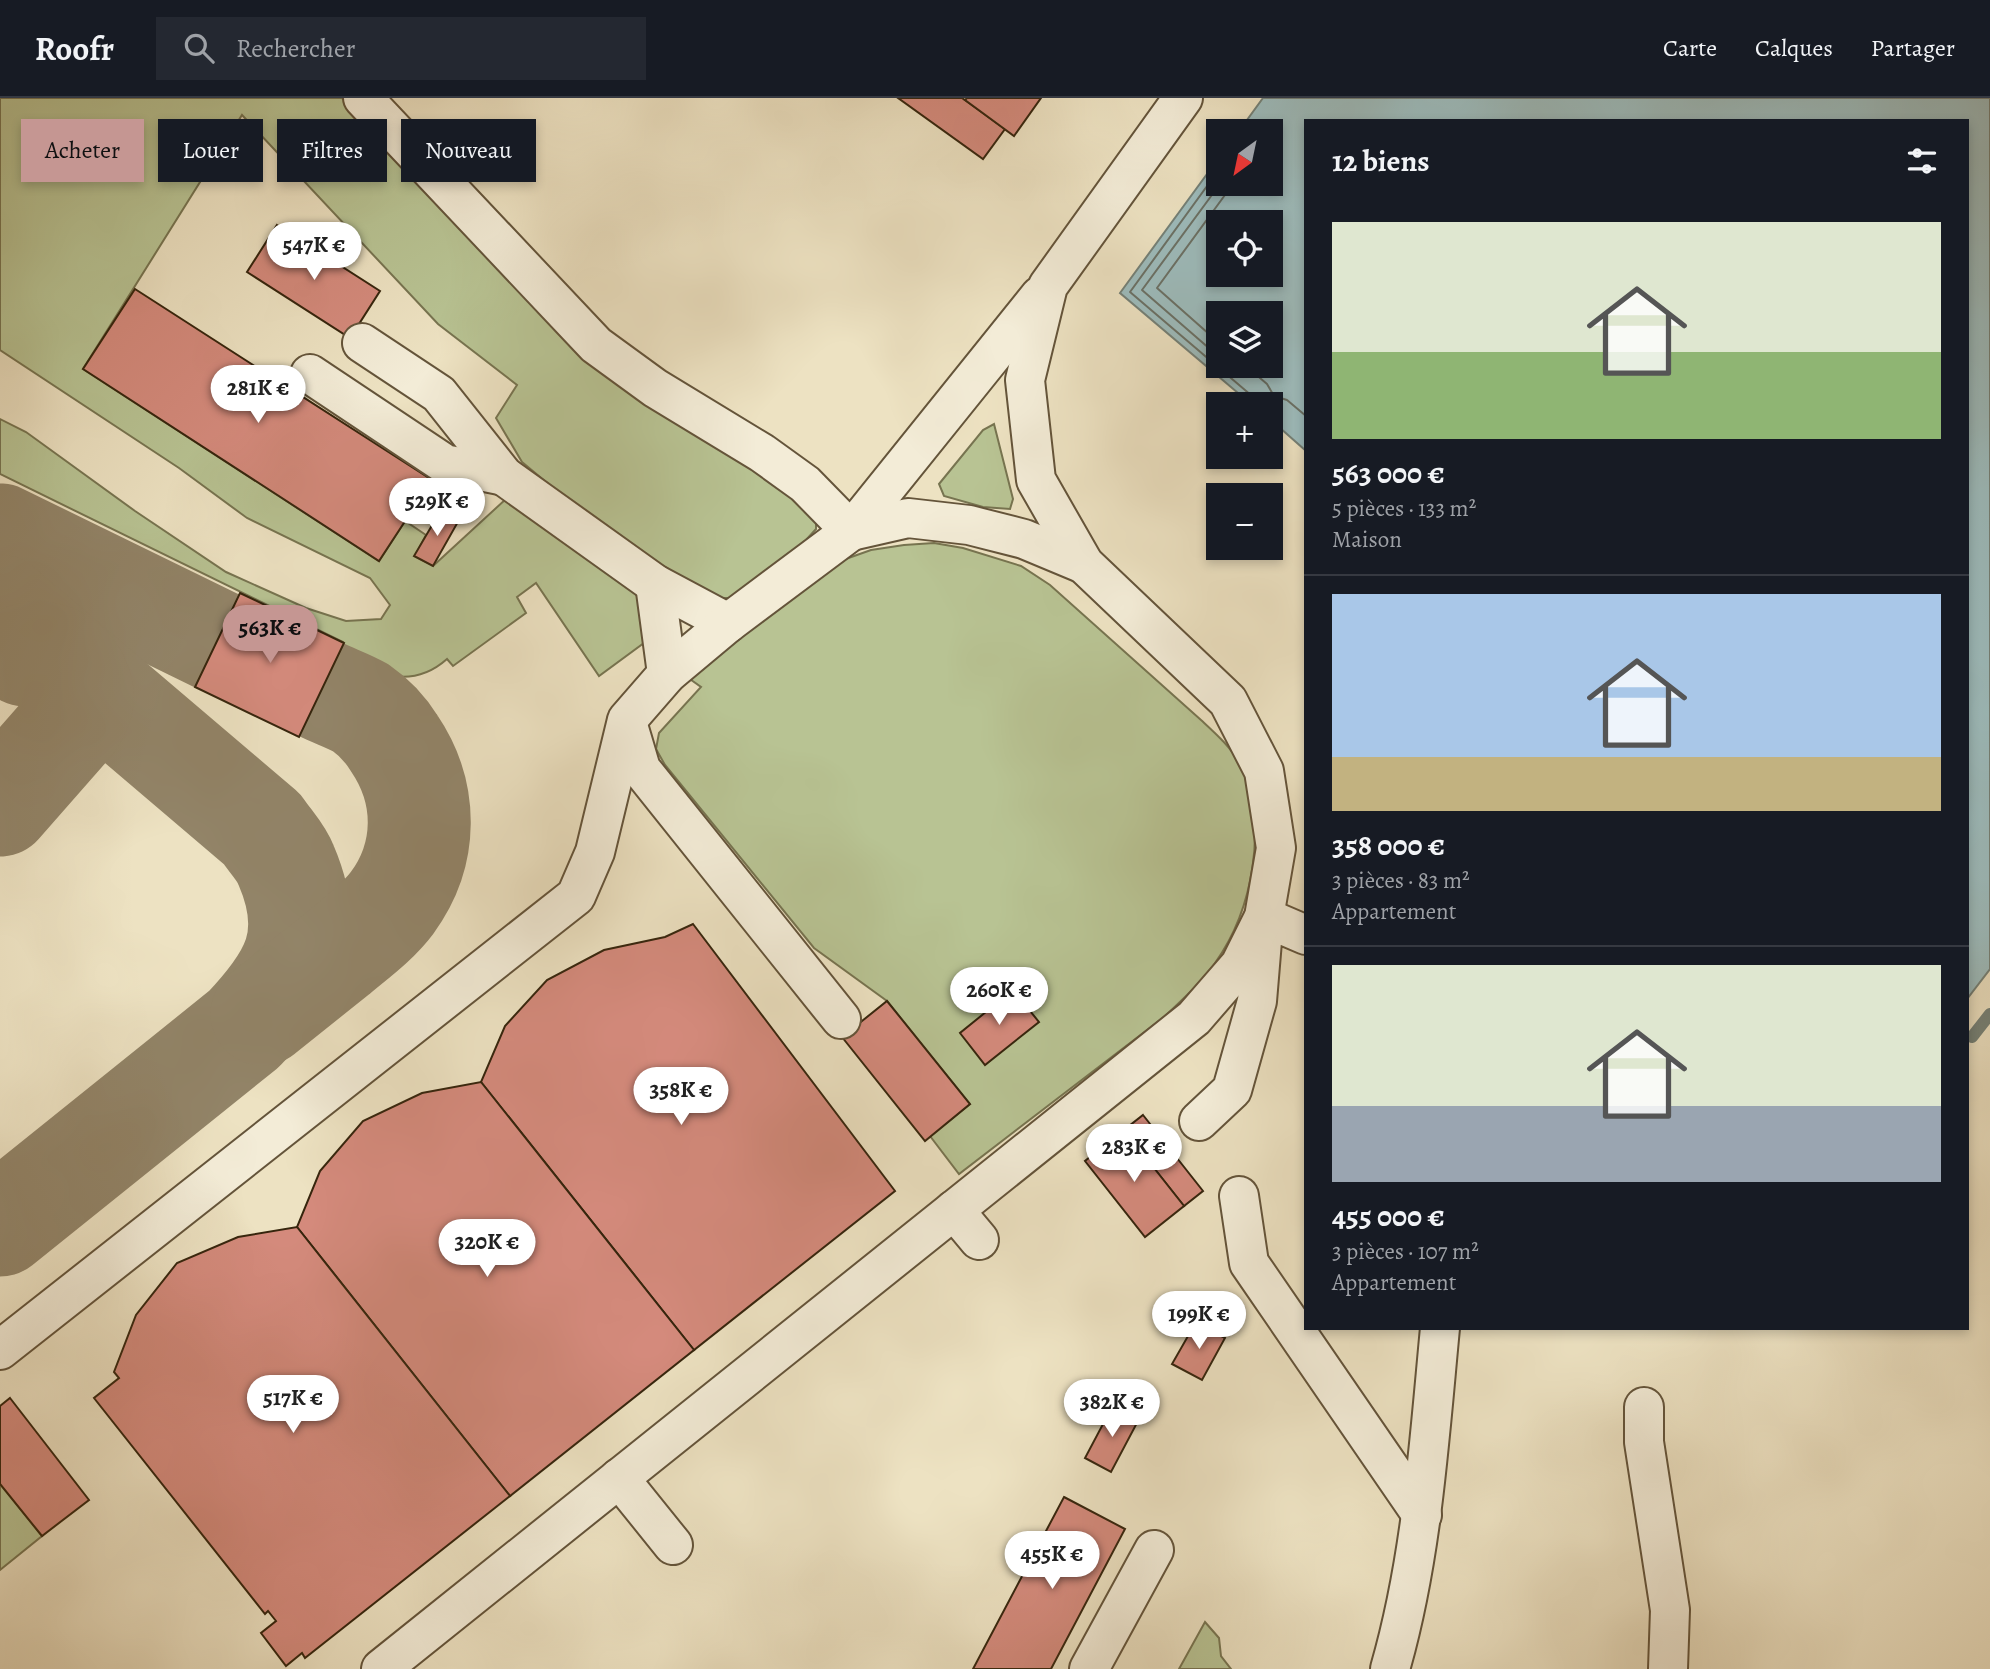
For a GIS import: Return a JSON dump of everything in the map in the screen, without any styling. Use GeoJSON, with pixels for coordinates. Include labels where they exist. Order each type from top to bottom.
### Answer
{"type":"FeatureCollection","features":[{"type":"Feature","properties":{"kind":"lane"},"geometry":{"type":"LineString","coordinates":[[363,98],[596,345],[655,388],[762,453],[805,484],[851,531]]}},
{"type":"Feature","properties":{"kind":"lane"},"geometry":{"type":"LineString","coordinates":[[0,1350],[576,896],[595,852],[627,720],[667,674],[728,623],[851,531],[1048,286],[1183,98]]}},
{"type":"Feature","properties":{"kind":"lane"},"geometry":{"type":"LineString","coordinates":[[1048,286],[1025,380],[1036,480],[1084,564],[1228,701],[1264,771],[1276,848],[1264,917],[1257,1001],[1232,1090],[1199,1121]]}},
{"type":"Feature","properties":{"kind":"lane"},"geometry":{"type":"LineString","coordinates":[[362,343],[439,394],[504,476],[655,584],[728,623]]}},
{"type":"Feature","properties":{"kind":"lane"},"geometry":{"type":"LineString","coordinates":[[310,374],[445,464],[504,476]]}},
{"type":"Feature","properties":{"kind":"lane"},"geometry":{"type":"LineString","coordinates":[[851,531],[908,518],[969,525],[1024,539],[1084,564]]}},
{"type":"Feature","properties":{"kind":"lane"},"geometry":{"type":"LineString","coordinates":[[655,584],[667,674]]}},
{"type":"Feature","properties":{"kind":"lane"},"geometry":{"type":"LineString","coordinates":[[627,720],[641,769],[841,1019]]}},
{"type":"Feature","properties":{"kind":"lane"},"geometry":{"type":"LineString","coordinates":[[1264,917],[1304,935]]}},
{"type":"Feature","properties":{"kind":"lane"},"geometry":{"type":"LineString","coordinates":[[381,1669],[1194,1018],[1240,965],[1264,917]]}},
{"type":"Feature","properties":{"kind":"lane"},"geometry":{"type":"LineString","coordinates":[[1239,1196],[1250,1263],[1422,1515]]}},
{"type":"Feature","properties":{"kind":"lane"},"geometry":{"type":"LineString","coordinates":[[954,1210],[979,1240]]}},
{"type":"Feature","properties":{"kind":"lane"},"geometry":{"type":"LineString","coordinates":[[1390,1669],[1401,1631],[1422,1515],[1440,1330]]}},
{"type":"Feature","properties":{"kind":"lane"},"geometry":{"type":"LineString","coordinates":[[1644,1407],[1644,1442],[1670,1610],[1668,1669]]}},
{"type":"Feature","properties":{"kind":"lane"},"geometry":{"type":"LineString","coordinates":[[620,1478],[673,1545]]}},
{"type":"Feature","properties":{"kind":"lane"},"geometry":{"type":"LineString","coordinates":[[1089,1669],[1154,1550]]}},
{"type":"Feature","properties":{"kind":"green space"},"geometry":{"type":"Polygon","coordinates":[[[0,98],[342,98],[362,119],[277,119],[277,152],[263,137],[263,119],[246,119],[242,115],[239,119],[158,119],[158,182],[200,182],[83,369],[379,561],[405,521],[426,535],[415,556],[433,566],[507,498],[647,600],[652,637],[599,676],[536,583],[517,597],[526,613],[453,666],[447,659],[434,669],[407,677],[366,668],[338,655],[343,642],[0,474],[0,419],[26,432],[135,511],[226,572],[306,608],[346,621],[381,619],[390,605],[370,578],[247,518],[179,468],[0,350],[0,98]]]}},
{"type":"Feature","properties":{"kind":"green space"},"geometry":{"type":"Polygon","coordinates":[[[387,146],[401,161],[401,182],[421,182],[570,340],[784,481],[816,517],[816,529],[738,598],[707,598],[593,521],[522,462],[496,418],[517,385],[438,324],[305,182],[387,182],[387,146]]]}},
{"type":"Feature","properties":{"kind":"green space"},"geometry":{"type":"Polygon","coordinates":[[[994,424],[1013,499],[1010,509],[983,507],[944,496],[939,484],[983,430],[994,424]]]}},
{"type":"Feature","properties":{"kind":"green space"},"geometry":{"type":"Polygon","coordinates":[[[934,543],[963,548],[1021,566],[1050,585],[1227,746],[1240,764],[1254,813],[1253,866],[1247,893],[1228,942],[1204,977],[1164,1017],[959,1174],[930,1136],[970,1104],[887,1001],[814,948],[665,765],[656,749],[659,733],[701,687],[687,677],[840,561],[871,550],[934,543]]]}},
{"type":"Feature","properties":{"kind":"green space"},"geometry":{"type":"Polygon","coordinates":[[[0,1484],[42,1536],[0,1570],[0,1484]]]}},
{"type":"Feature","properties":{"kind":"green space"},"geometry":{"type":"Polygon","coordinates":[[[1205,1622],[1219,1638],[1221,1656],[1231,1669],[1179,1669],[1205,1622]]]}},
{"type":"Feature","properties":{"kind":"water"},"geometry":{"type":"Polygon","coordinates":[[[1263,98],[1990,98],[1990,969],[1969,996],[1969,119],[1304,119],[1304,449],[1283,431],[1283,392],[1237,392],[1220,378],[1283,378],[1283,301],[1206,301],[1206,366],[1120,293],[1206,175],[1206,196],[1283,196],[1283,119],[1248,119],[1263,98]]]}},
{"type":"Feature","properties":{"kind":"building"},"geometry":{"type":"Polygon","coordinates":[[[898,98],[962,98],[1005,129],[983,159],[898,98]]]}},
{"type":"Feature","properties":{"kind":"building"},"geometry":{"type":"Polygon","coordinates":[[[1041,98],[1014,136],[965,100],[1041,98]]]}},
{"type":"Feature","properties":{"kind":"building"},"geometry":{"type":"Polygon","coordinates":[[[277,225],[380,291],[350,338],[247,272],[277,225]]]}},
{"type":"Feature","properties":{"kind":"building"},"geometry":{"type":"Polygon","coordinates":[[[135,289],[432,480],[379,561],[83,369],[135,289]]]}},
{"type":"Feature","properties":{"kind":"building"},"geometry":{"type":"Polygon","coordinates":[[[441,510],[459,520],[433,566],[414,556],[441,510]]]}},
{"type":"Feature","properties":{"kind":"building"},"geometry":{"type":"Polygon","coordinates":[[[240,593],[344,643],[299,737],[195,687],[240,593]]]}},
{"type":"Feature","properties":{"kind":"building"},"geometry":{"type":"Polygon","coordinates":[[[693,924],[895,1191],[694,1350],[481,1082],[505,1026],[547,980],[604,950],[665,937],[693,924]]]}},
{"type":"Feature","properties":{"kind":"building"},"geometry":{"type":"Polygon","coordinates":[[[1013,990],[1039,1022],[985,1065],[960,1033],[1013,990]]]}},
{"type":"Feature","properties":{"kind":"building"},"geometry":{"type":"Polygon","coordinates":[[[887,1001],[970,1104],[925,1141],[842,1037],[887,1001]]]}},
{"type":"Feature","properties":{"kind":"building"},"geometry":{"type":"Polygon","coordinates":[[[481,1082],[694,1350],[510,1496],[297,1227],[320,1171],[363,1121],[422,1093],[481,1082]]]}},
{"type":"Feature","properties":{"kind":"building"},"geometry":{"type":"Polygon","coordinates":[[[1143,1115],[1203,1191],[1184,1206],[1124,1130],[1143,1115]]]}},
{"type":"Feature","properties":{"kind":"building"},"geometry":{"type":"Polygon","coordinates":[[[1124,1130],[1184,1206],[1145,1237],[1085,1161],[1124,1130]]]}},
{"type":"Feature","properties":{"kind":"building"},"geometry":{"type":"Polygon","coordinates":[[[297,1227],[510,1496],[305,1658],[302,1653],[286,1666],[261,1633],[276,1621],[268,1611],[265,1614],[94,1398],[119,1378],[114,1372],[136,1315],[177,1263],[238,1237],[297,1227]]]}},
{"type":"Feature","properties":{"kind":"building"},"geometry":{"type":"Polygon","coordinates":[[[1196,1322],[1225,1338],[1202,1380],[1172,1364],[1196,1322]]]}},
{"type":"Feature","properties":{"kind":"building"},"geometry":{"type":"Polygon","coordinates":[[[10,1398],[89,1500],[42,1536],[0,1484],[0,1406],[10,1398]]]}},
{"type":"Feature","properties":{"kind":"building"},"geometry":{"type":"Polygon","coordinates":[[[1112,1407],[1138,1421],[1111,1472],[1085,1458],[1112,1407]]]}},
{"type":"Feature","properties":{"kind":"building"},"geometry":{"type":"Polygon","coordinates":[[[1064,1497],[1125,1529],[1051,1669],[973,1669],[1064,1497]]]}},
{"type":"Feature","properties":{"kind":"waterway"},"geometry":{"type":"LineString","coordinates":[[1972,1037],[1990,1014]]}},
{"type":"Feature","properties":{"kind":"taxiway"},"geometry":{"type":"LineString","coordinates":[[0,535],[217,641]]}},
{"type":"Feature","properties":{"kind":"taxiway"},"geometry":{"type":"LineString","coordinates":[[0,606],[262,829],[286,865],[299,914],[299,935],[287,973],[276,992],[244,1029],[0,1225]]}},
{"type":"Feature","properties":{"kind":"taxiway"},"geometry":{"type":"LineString","coordinates":[[0,805],[72,723],[82,701],[79,682],[69,666],[44,653],[25,655]]}},
{"type":"Feature","properties":{"kind":"taxiway"},"geometry":{"type":"LineString","coordinates":[[262,1014],[359,936],[386,910],[404,884],[417,844],[418,803],[413,782],[394,743],[371,715],[322,690]]}}]}
